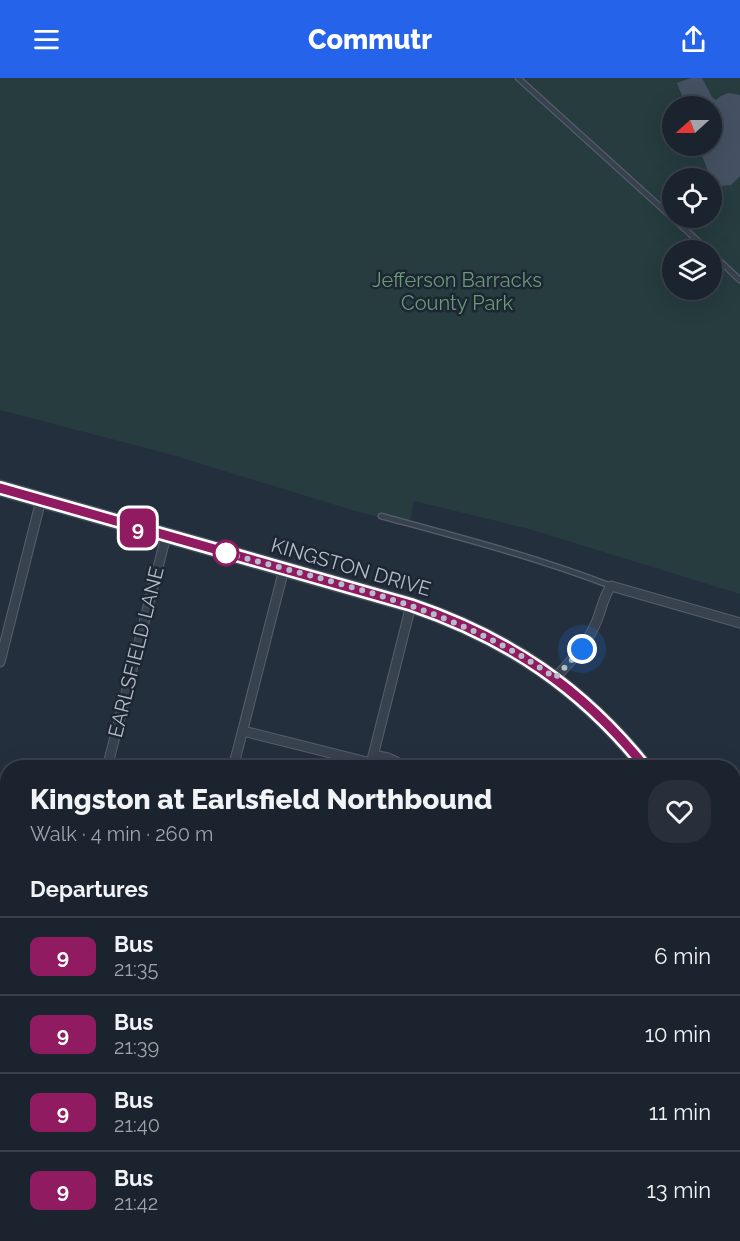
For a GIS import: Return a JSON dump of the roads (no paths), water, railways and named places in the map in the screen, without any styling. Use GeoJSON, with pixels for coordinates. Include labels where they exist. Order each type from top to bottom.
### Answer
{"type":"FeatureCollection","features":[{"type":"Feature","properties":{"kind":"main road","name":"KINGSTON DRIVE"},"geometry":{"type":"LineString","coordinates":[[0,488],[411,605],[448,618],[492,638],[527,658],[555,678],[599,715],[639,760]]}},
{"type":"Feature","properties":{"kind":"street"},"geometry":{"type":"LineString","coordinates":[[0,662],[41,500]]}},
{"type":"Feature","properties":{"kind":"street","name":"EARLSFIELD LANE"},"geometry":{"type":"LineString","coordinates":[[109,760],[166,536]]}},
{"type":"Feature","properties":{"kind":"street"},"geometry":{"type":"LineString","coordinates":[[235,760],[284,569]]}},
{"type":"Feature","properties":{"kind":"street"},"geometry":{"type":"LineString","coordinates":[[555,678],[582,649],[594,628],[611,586],[740,623]]}},
{"type":"Feature","properties":{"kind":"street"},"geometry":{"type":"LineString","coordinates":[[372,760],[411,605]]}},
{"type":"Feature","properties":{"kind":"street"},"geometry":{"type":"LineString","coordinates":[[243,731],[364,760]]}},
{"type":"Feature","properties":{"kind":"lane"},"geometry":{"type":"LineString","coordinates":[[518,78],[697,240]]}},
{"type":"Feature","properties":{"kind":"lane"},"geometry":{"type":"LineString","coordinates":[[722,263],[740,280]]}},
{"type":"Feature","properties":{"kind":"lane"},"geometry":{"type":"LineString","coordinates":[[381,516],[576,572],[611,586]]}},
{"type":"Feature","properties":{"kind":"park label","name":"Jefferson Barracks County Park"},"geometry":{"type":"Point","coordinates":[457,292]}}]}
